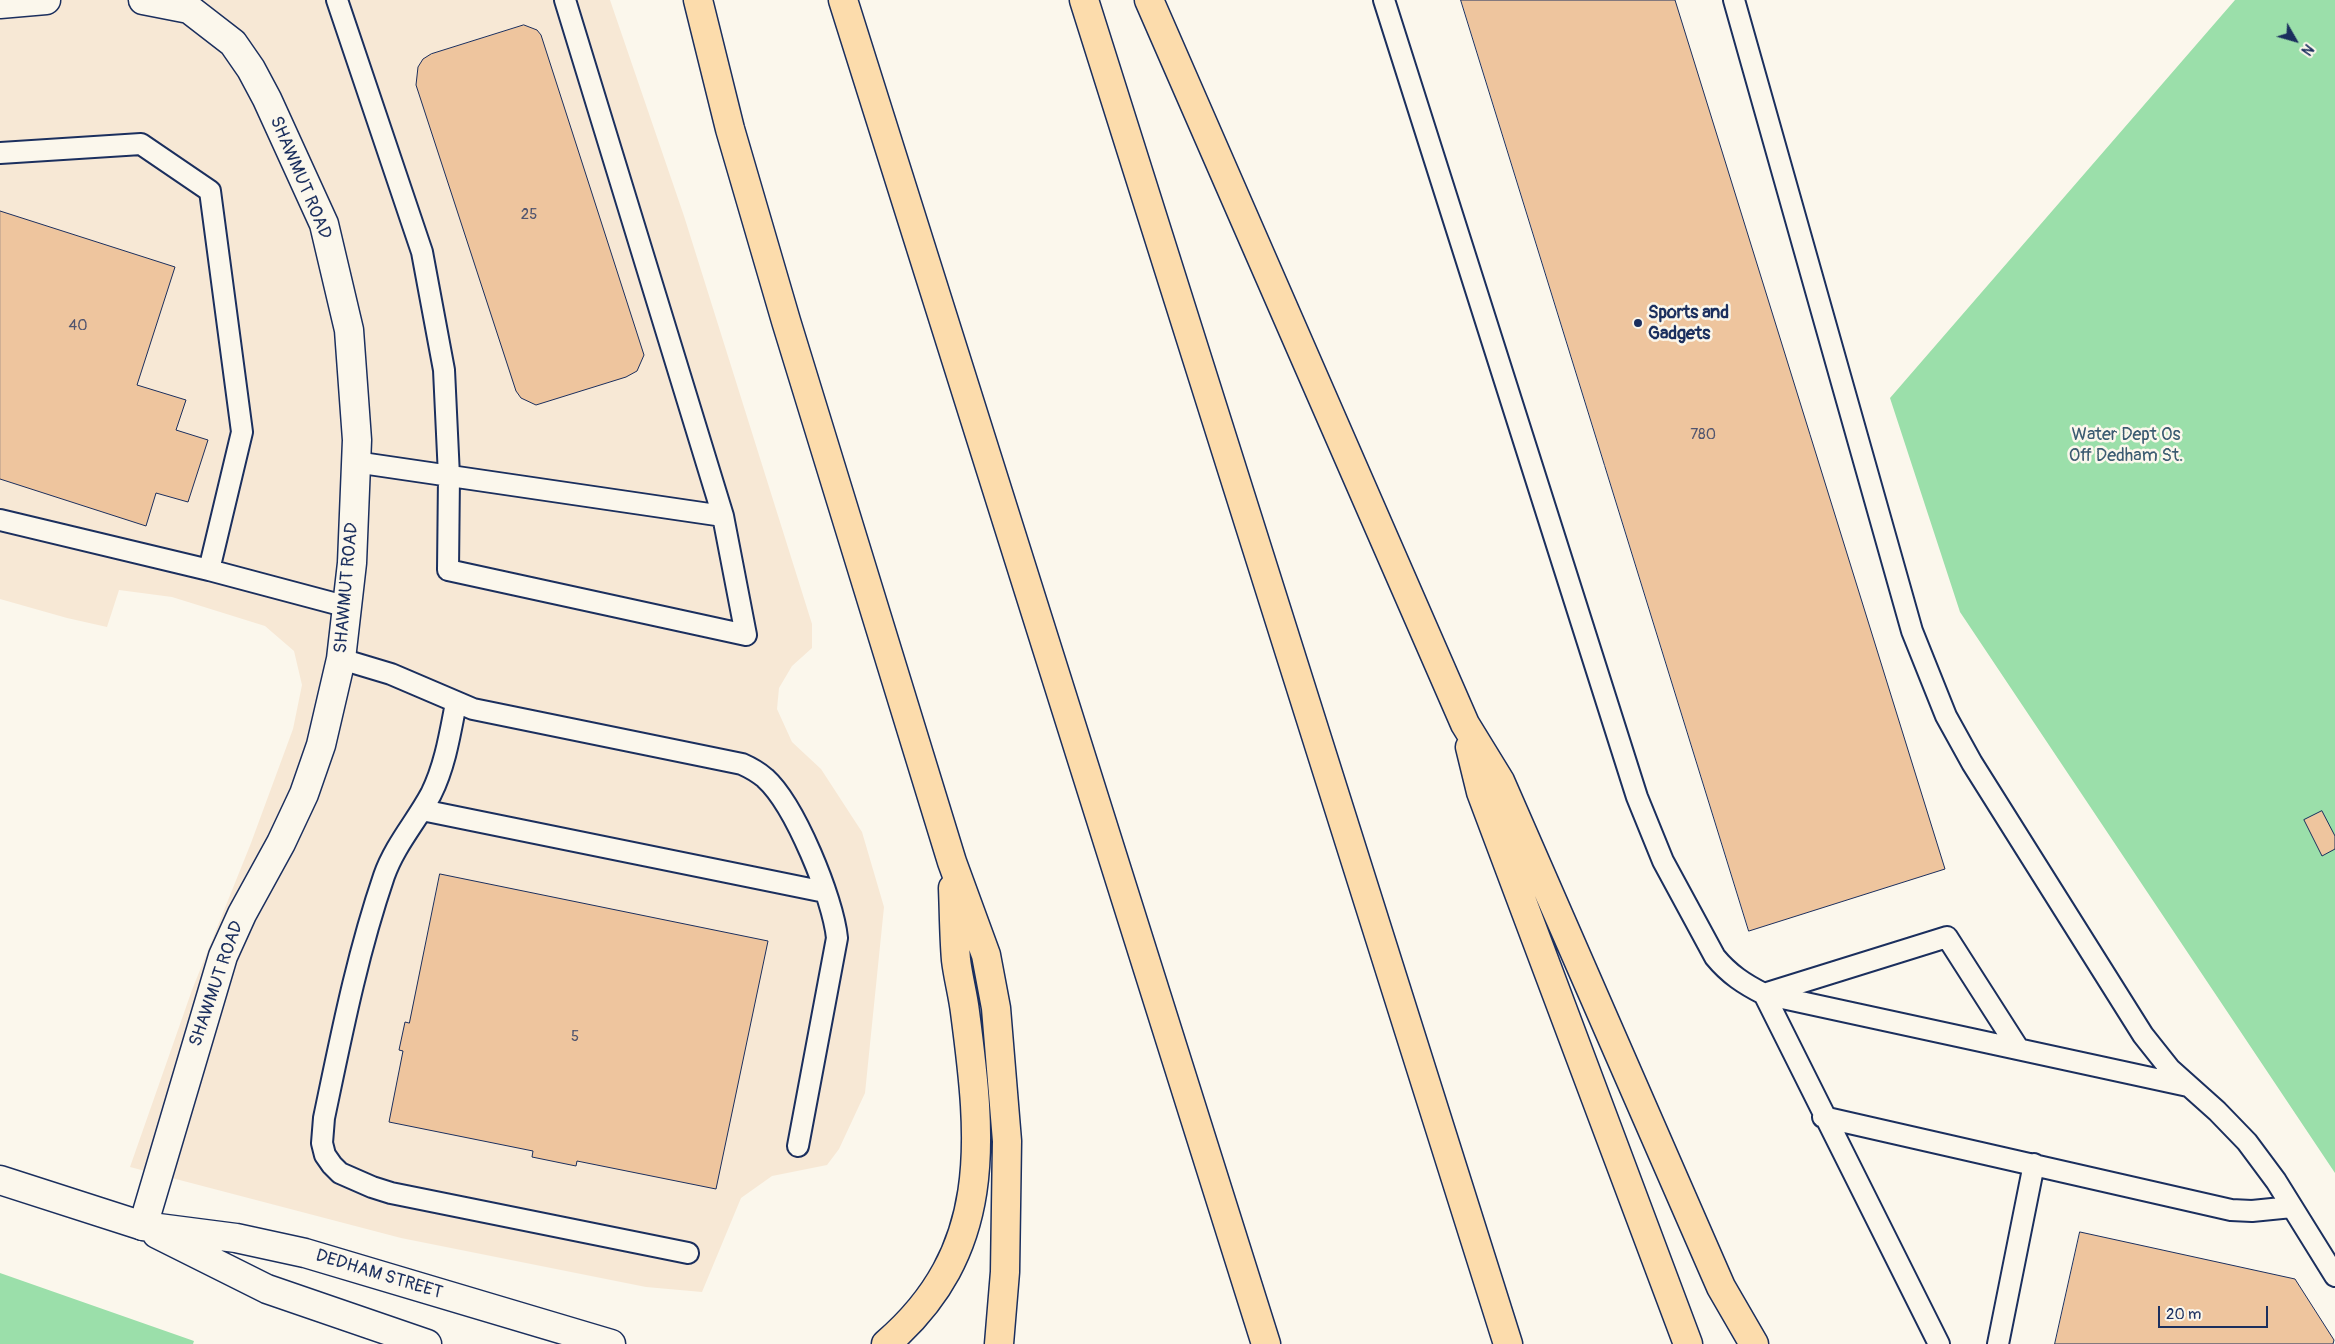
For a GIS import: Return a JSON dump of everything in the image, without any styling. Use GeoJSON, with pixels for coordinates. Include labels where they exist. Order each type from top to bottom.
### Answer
{"type":"FeatureCollection","features":[{"type":"Feature","properties":{"kind":"highway"},"geometry":{"type":"LineString","coordinates":[[698,0],[730,129],[783,312],[952,862],[986,955],[996,1008],[1008,1141],[1008,1208],[999,1344]]}},
{"type":"Feature","properties":{"kind":"highway"},"geometry":{"type":"LineString","coordinates":[[843,0],[1266,1344]]}},
{"type":"Feature","properties":{"kind":"highway"},"geometry":{"type":"LineString","coordinates":[[1084,0],[1508,1344]]}},
{"type":"Feature","properties":{"kind":"highway"},"geometry":{"type":"LineString","coordinates":[[1149,0],[1465,724],[1500,780],[1721,1287],[1754,1344]]}},
{"type":"Feature","properties":{"kind":"highway"},"geometry":{"type":"LineString","coordinates":[[1465,724],[1481,792],[1688,1344]]}},
{"type":"Feature","properties":{"kind":"highway"},"geometry":{"type":"LineString","coordinates":[[886,1344],[924,1305],[950,1267],[968,1218],[974,1179],[976,1127],[971,1056],[956,961],[952,862]]}},
{"type":"Feature","properties":{"kind":"street"},"geometry":{"type":"LineString","coordinates":[[0,4],[46,0]]}},
{"type":"Feature","properties":{"kind":"street","name":"SHAWMUT ROAD"},"geometry":{"type":"LineString","coordinates":[[143,0],[189,9],[233,43],[267,99],[324,224],[349,330],[357,440],[348,607],[341,658],[323,738],[304,794],[281,843],[242,914],[223,956],[143,1226]]}},
{"type":"Feature","properties":{"kind":"street","name":"DEDHAM STREET"},"geometry":{"type":"LineString","coordinates":[[0,1180],[143,1226],[218,1266],[267,1289],[427,1344]]}},
{"type":"Feature","properties":{"kind":"street","name":"DEDHAM STREET"},"geometry":{"type":"LineString","coordinates":[[143,1226],[246,1239],[296,1250],[611,1344]]}},
{"type":"Feature","properties":{"kind":"lane"},"geometry":{"type":"LineString","coordinates":[[337,0],[422,252],[444,370],[449,476],[448,570],[746,635],[722,516],[565,0]]}},
{"type":"Feature","properties":{"kind":"lane"},"geometry":{"type":"LineString","coordinates":[[1384,0],[1646,821],[1663,861],[1715,957],[1727,971],[1764,994],[2188,1086]]}},
{"type":"Feature","properties":{"kind":"lane"},"geometry":{"type":"LineString","coordinates":[[1734,0],[1912,631],[1927,674],[1946,716],[1972,763],[2031,859],[2143,1035],[2165,1063],[2234,1126],[2276,1181],[2335,1276]]}},
{"type":"Feature","properties":{"kind":"lane"},"geometry":{"type":"LineString","coordinates":[[0,153],[141,144],[210,191],[242,432],[208,570]]}},
{"type":"Feature","properties":{"kind":"lane"},"geometry":{"type":"LineString","coordinates":[[355,462],[722,516]]}},
{"type":"Feature","properties":{"kind":"lane"},"geometry":{"type":"LineString","coordinates":[[0,520],[208,570],[348,607]]}},
{"type":"Feature","properties":{"kind":"lane"},"geometry":{"type":"LineString","coordinates":[[341,658],[391,674],[456,703],[492,714],[742,764],[755,770],[778,793],[790,813],[826,892],[835,922],[836,952],[798,1146]]}},
{"type":"Feature","properties":{"kind":"lane"},"geometry":{"type":"LineString","coordinates":[[456,703],[439,776],[422,810],[399,842],[391,858],[362,948],[324,1118],[322,1143],[325,1155],[340,1173],[391,1193],[688,1253]]}},
{"type":"Feature","properties":{"kind":"lane"},"geometry":{"type":"LineString","coordinates":[[422,810],[826,892]]}},
{"type":"Feature","properties":{"kind":"lane"},"geometry":{"type":"LineString","coordinates":[[1764,994],[1946,937],[2018,1048]]}},
{"type":"Feature","properties":{"kind":"lane"},"geometry":{"type":"LineString","coordinates":[[1764,994],[1823,1117],[1939,1344]]}},
{"type":"Feature","properties":{"kind":"lane"},"geometry":{"type":"LineString","coordinates":[[1823,1117],[2231,1210],[2252,1212],[2292,1207]]}},
{"type":"Feature","properties":{"kind":"lane"},"geometry":{"type":"LineString","coordinates":[[1998,1344],[2034,1164]]}},
{"type":"Feature","properties":{"kind":"shaded area"},"geometry":{"type":"Polygon","coordinates":[[[0,0],[610,0],[684,216],[812,624],[812,648],[792,666],[779,688],[777,709],[792,742],[821,769],[862,832],[884,907],[865,1093],[839,1149],[827,1165],[772,1176],[741,1198],[702,1292],[646,1287],[401,1238],[130,1167],[192,990],[251,843],[293,729],[302,685],[294,651],[265,626],[172,597],[119,590],[107,627],[0,599],[0,0]]]}},
{"type":"Feature","properties":{"kind":"green space","name":"Water Dept Os Off Dedham St."},"geometry":{"type":"Polygon","coordinates":[[[2235,0],[2335,0],[2335,1173],[1960,612],[1890,398],[2235,0]]]}},
{"type":"Feature","properties":{"kind":"green space"},"geometry":{"type":"Polygon","coordinates":[[[0,1273],[194,1341],[193,1344],[0,1344],[0,1273]]]}},
{"type":"Feature","properties":{"kind":"building"},"geometry":{"type":"Polygon","coordinates":[[[1461,0],[1675,0],[1945,869],[1749,931],[1461,0]]]}},
{"type":"Feature","properties":{"kind":"building"},"geometry":{"type":"Polygon","coordinates":[[[524,25],[537,30],[541,35],[644,355],[637,371],[626,377],[536,405],[521,398],[516,391],[416,85],[418,67],[423,59],[431,54],[524,25]]]}},
{"type":"Feature","properties":{"kind":"building"},"geometry":{"type":"Polygon","coordinates":[[[0,211],[175,267],[137,385],[186,400],[176,430],[208,440],[188,502],[156,493],[146,526],[0,479],[0,211]]]}},
{"type":"Feature","properties":{"kind":"building"},"geometry":{"type":"Polygon","coordinates":[[[2322,811],[2335,836],[2335,849],[2322,856],[2304,820],[2322,811]]]}},
{"type":"Feature","properties":{"kind":"building"},"geometry":{"type":"Polygon","coordinates":[[[440,874],[768,941],[716,1189],[577,1161],[576,1166],[532,1157],[533,1151],[389,1122],[403,1051],[399,1050],[405,1022],[409,1023],[440,874]]]}},
{"type":"Feature","properties":{"kind":"building"},"geometry":{"type":"Polygon","coordinates":[[[2080,1232],[2295,1279],[2334,1340],[2333,1344],[2055,1344],[2080,1232]]]}},
{"type":"Feature","properties":{"kind":"place","name":"Sports and Gadgets"},"geometry":{"type":"Point","coordinates":[1638,323]}}]}
